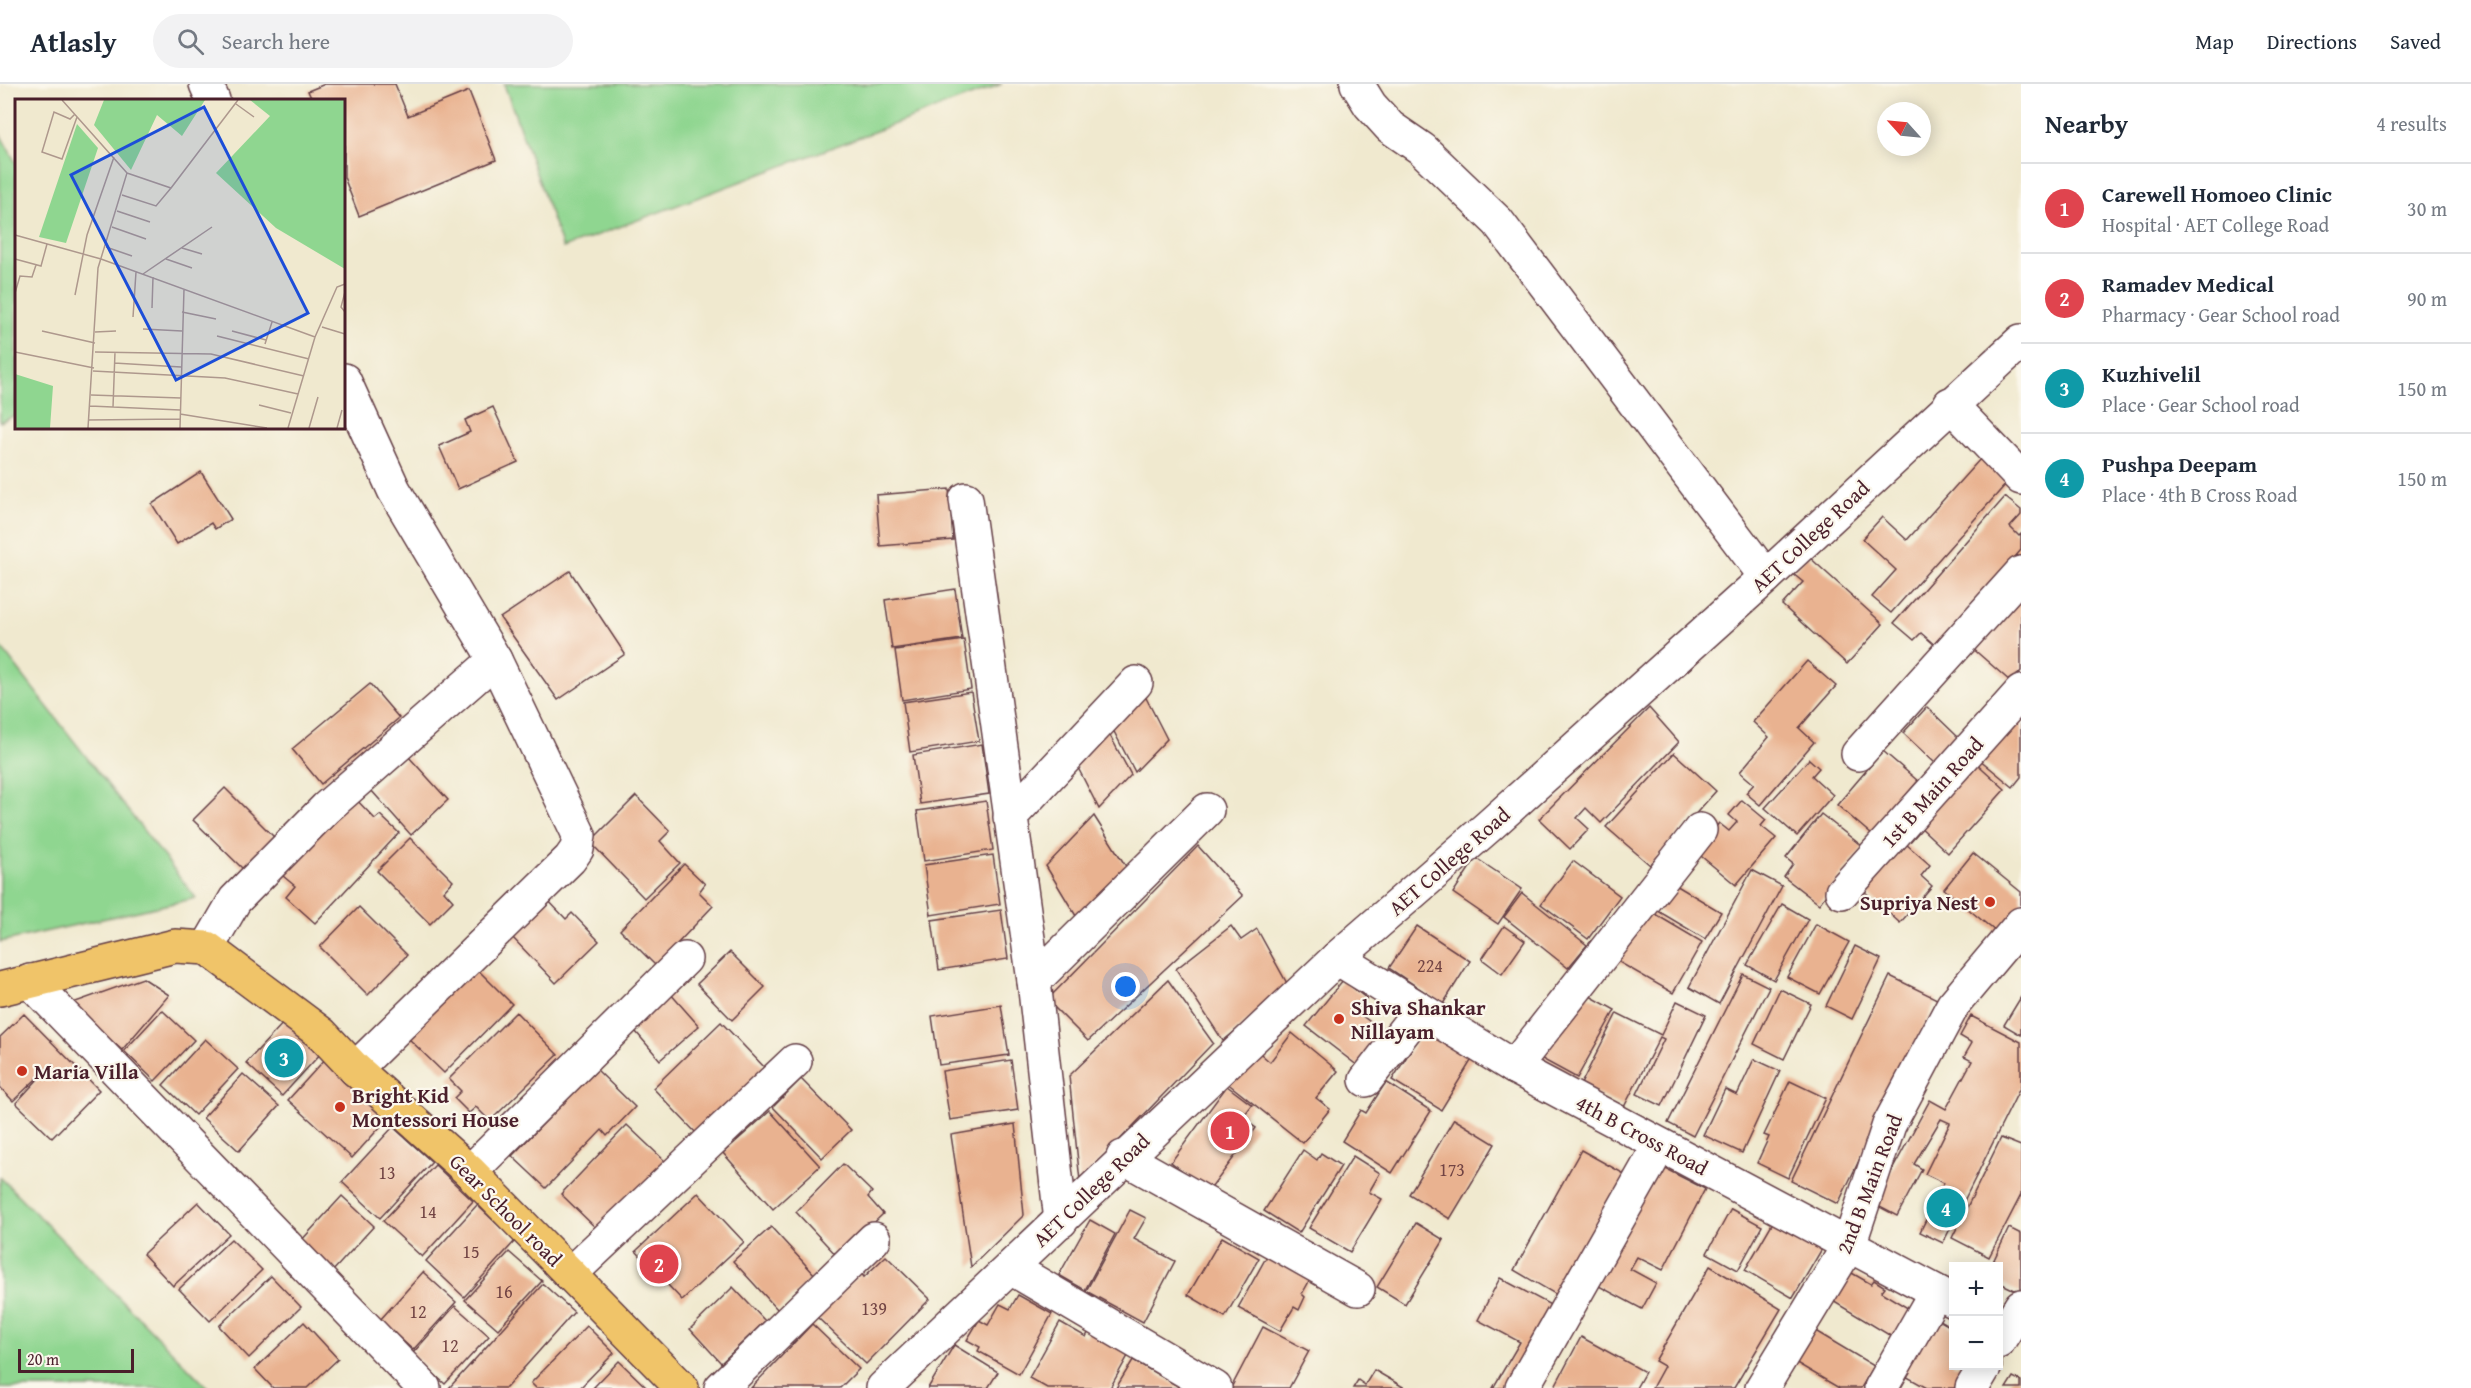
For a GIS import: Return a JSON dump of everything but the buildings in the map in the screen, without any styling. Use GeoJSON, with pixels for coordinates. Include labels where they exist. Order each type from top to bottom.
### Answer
{"type":"FeatureCollection","features":[{"type":"Feature","properties":{"kind":"main road"},"geometry":{"type":"LineString","coordinates":[[15,985],[175,946],[207,948]]}},
{"type":"Feature","properties":{"kind":"main road","name":"Gear School road"},"geometry":{"type":"LineString","coordinates":[[207,948],[322,1034],[470,1172],[682,1388]]}},
{"type":"Feature","properties":{"kind":"street"},"geometry":{"type":"LineString","coordinates":[[206,84],[213,99]]}},
{"type":"Feature","properties":{"kind":"street"},"geometry":{"type":"LineString","coordinates":[[1357,84],[1370,105],[1390,127],[1422,149],[1498,222],[1766,577]]}},
{"type":"Feature","properties":{"kind":"street","name":"AET College Road"},"geometry":{"type":"LineString","coordinates":[[883,1388],[1061,1221],[1124,1157],[1337,958],[1489,826],[1766,577],[1950,404],[2021,341]]}},
{"type":"Feature","properties":{"kind":"street"},"geometry":{"type":"LineString","coordinates":[[345,382],[394,490],[495,660],[579,835],[577,849],[570,860],[356,1068]]}},
{"type":"Feature","properties":{"kind":"street"},"geometry":{"type":"LineString","coordinates":[[1950,404],[2021,478]]}},
{"type":"Feature","properties":{"kind":"street"},"geometry":{"type":"LineString","coordinates":[[966,499],[1034,981],[1061,1221]]}},
{"type":"Feature","properties":{"kind":"street"},"geometry":{"type":"LineString","coordinates":[[1858,754],[2021,573]]}},
{"type":"Feature","properties":{"kind":"street"},"geometry":{"type":"LineString","coordinates":[[207,948],[235,900],[326,808],[495,660]]}},
{"type":"Feature","properties":{"kind":"street"},"geometry":{"type":"LineString","coordinates":[[1010,817],[1137,683]]}},
{"type":"Feature","properties":{"kind":"street","name":"1st B Main Road"},"geometry":{"type":"LineString","coordinates":[[1842,892],[2021,692]]}},
{"type":"Feature","properties":{"kind":"street"},"geometry":{"type":"LineString","coordinates":[[1034,981],[1207,810]]}},
{"type":"Feature","properties":{"kind":"street"},"geometry":{"type":"LineString","coordinates":[[1514,1067],[1700,830]]}},
{"type":"Feature","properties":{"kind":"street","name":"2nd B Main Road"},"geometry":{"type":"LineString","coordinates":[[1762,1388],[1849,1245],[1888,1125],[1953,1005],[2021,924]]}},
{"type":"Feature","properties":{"kind":"street","name":"4th B Cross Road"},"geometry":{"type":"LineString","coordinates":[[1337,958],[1514,1067],[1945,1297]]}},
{"type":"Feature","properties":{"kind":"street"},"geometry":{"type":"LineString","coordinates":[[470,1172],[685,959]]}},
{"type":"Feature","properties":{"kind":"street"},"geometry":{"type":"LineString","coordinates":[[15,985],[424,1388]]}},
{"type":"Feature","properties":{"kind":"street"},"geometry":{"type":"LineString","coordinates":[[1366,1080],[1420,1010]]}},
{"type":"Feature","properties":{"kind":"street"},"geometry":{"type":"LineString","coordinates":[[570,1275],[795,1061]]}},
{"type":"Feature","properties":{"kind":"street"},"geometry":{"type":"LineString","coordinates":[[1522,1388],[1660,1145]]}},
{"type":"Feature","properties":{"kind":"street"},"geometry":{"type":"LineString","coordinates":[[1124,1157],[1358,1289]]}},
{"type":"Feature","properties":{"kind":"street"},"geometry":{"type":"LineString","coordinates":[[721,1388],[874,1239]]}},
{"type":"Feature","properties":{"kind":"street"},"geometry":{"type":"LineString","coordinates":[[1011,1268],[1215,1388]]}},
{"type":"Feature","properties":{"kind":"street"},"geometry":{"type":"LineString","coordinates":[[1881,1388],[1945,1297]]}},
{"type":"Feature","properties":{"kind":"street"},"geometry":{"type":"LineString","coordinates":[[1972,1388],[1982,1370]]}},
{"type":"Feature","properties":{"kind":"green space"},"geometry":{"type":"Polygon","coordinates":[[[504,84],[1002,84],[563,248],[504,84]]]}},
{"type":"Feature","properties":{"kind":"green space"},"geometry":{"type":"Polygon","coordinates":[[[0,134],[15,161],[15,415],[0,422],[0,134]]]}},
{"type":"Feature","properties":{"kind":"green space"},"geometry":{"type":"Polygon","coordinates":[[[0,646],[196,898],[0,942],[0,646]]]}},
{"type":"Feature","properties":{"kind":"green space"},"geometry":{"type":"Polygon","coordinates":[[[0,1177],[208,1388],[0,1388],[0,1177]]]}},
{"type":"Feature","properties":{"kind":"place","name":"Supriya Nest"},"geometry":{"type":"Point","coordinates":[1990,902]}},
{"type":"Feature","properties":{"kind":"place","name":"Shiva Shankar Nillayam"},"geometry":{"type":"Point","coordinates":[1339,1019]}},
{"type":"Feature","properties":{"kind":"place","name":"Kuzhivelil"},"geometry":{"type":"Point","coordinates":[284,1058]}},
{"type":"Feature","properties":{"kind":"place","name":"Maria Villa"},"geometry":{"type":"Point","coordinates":[22,1071]}},
{"type":"Feature","properties":{"kind":"place","name":"Bright Kid Montessori House"},"geometry":{"type":"Point","coordinates":[340,1107]}},
{"type":"Feature","properties":{"kind":"place","name":"Carewell Homoeo Clinic"},"geometry":{"type":"Point","coordinates":[1230,1131]}},
{"type":"Feature","properties":{"kind":"place","name":"Pushpa Deepam"},"geometry":{"type":"Point","coordinates":[1946,1208]}},
{"type":"Feature","properties":{"kind":"place","name":"Ramadev Medical"},"geometry":{"type":"Point","coordinates":[659,1264]}}]}
